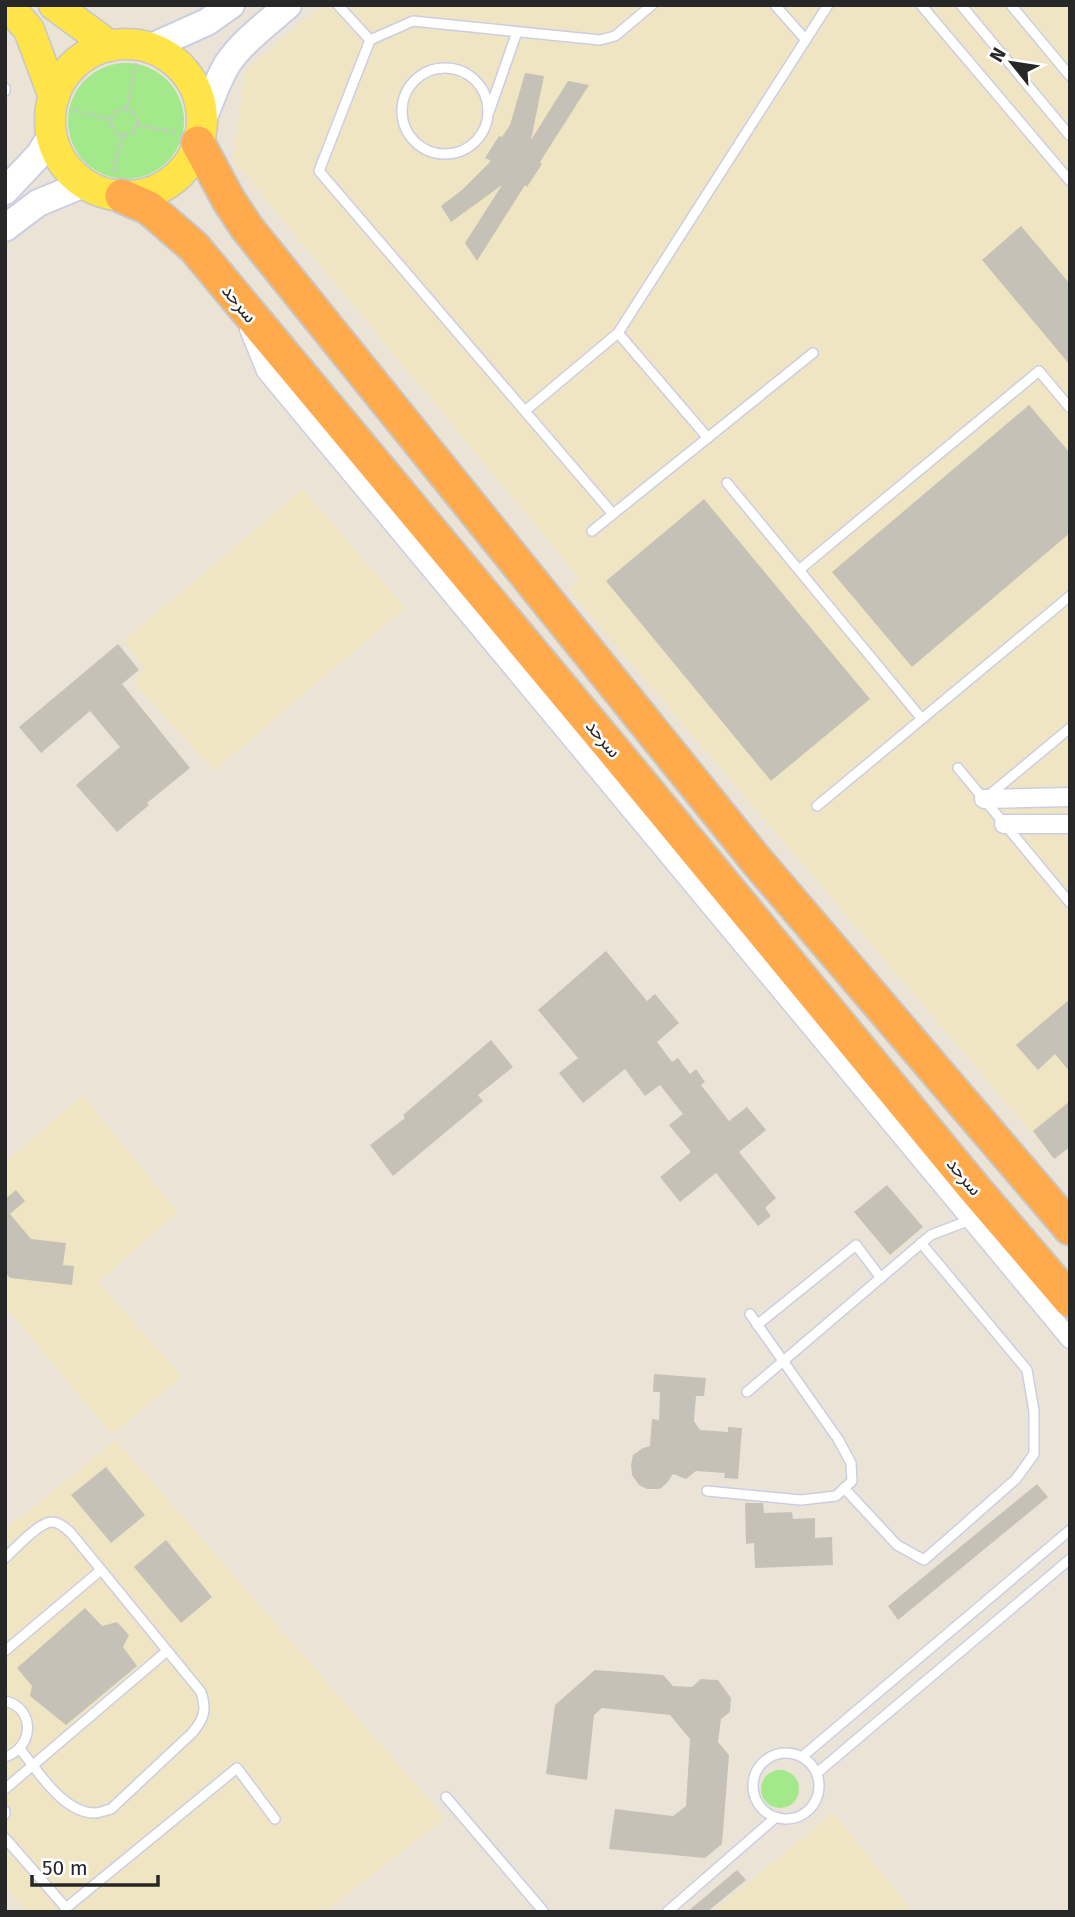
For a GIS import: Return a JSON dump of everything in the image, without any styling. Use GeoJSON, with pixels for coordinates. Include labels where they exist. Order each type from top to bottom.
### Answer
{"type":"FeatureCollection","features":[{"type":"Feature","properties":{"kind":"highway"},"geometry":{"type":"LineString","coordinates":[[194,134],[228,199],[247,228],[765,871],[1070,1228]]}},
{"type":"Feature","properties":{"kind":"highway","name":"سرحد"},"geometry":{"type":"LineString","coordinates":[[104,191],[149,208],[194,247],[1070,1300]]}},
{"type":"Feature","properties":{"kind":"main road"},"geometry":{"type":"LineString","coordinates":[[8,5],[29,30],[52,113],[58,155],[69,171],[104,191]]}},
{"type":"Feature","properties":{"kind":"main road"},"geometry":{"type":"LineString","coordinates":[[5,228],[38,203],[104,191],[141,194],[160,188],[176,176],[189,161],[200,104],[194,85],[182,69],[167,56],[133,46],[54,5]]}},
{"type":"Feature","properties":{"kind":"main road"},"geometry":{"type":"LineString","coordinates":[[5,191],[39,155],[62,79],[75,63],[92,52],[133,46],[207,22],[231,5]]}},
{"type":"Feature","properties":{"kind":"main road"},"geometry":{"type":"LineString","coordinates":[[194,134],[229,62],[242,46],[288,5]]}},
{"type":"Feature","properties":{"kind":"street"},"geometry":{"type":"LineString","coordinates":[[237,300],[266,371],[1070,1339]]}},
{"type":"Feature","properties":{"kind":"street"},"geometry":{"type":"LineString","coordinates":[[984,799],[1070,797]]}},
{"type":"Feature","properties":{"kind":"street"},"geometry":{"type":"LineString","coordinates":[[1004,824],[1070,824]]}},
{"type":"Feature","properties":{"kind":"lane"},"geometry":{"type":"LineString","coordinates":[[338,5],[370,40]]}},
{"type":"Feature","properties":{"kind":"lane"},"geometry":{"type":"LineString","coordinates":[[613,514],[319,171],[370,40],[413,21],[600,40],[615,36],[652,5]]}},
{"type":"Feature","properties":{"kind":"lane"},"geometry":{"type":"LineString","coordinates":[[775,5],[806,40]]}},
{"type":"Feature","properties":{"kind":"lane"},"geometry":{"type":"LineString","coordinates":[[525,411],[618,333],[828,5]]}},
{"type":"Feature","properties":{"kind":"lane"},"geometry":{"type":"LineString","coordinates":[[921,5],[1070,181]]}},
{"type":"Feature","properties":{"kind":"lane"},"geometry":{"type":"LineString","coordinates":[[961,5],[1070,136]]}},
{"type":"Feature","properties":{"kind":"lane"},"geometry":{"type":"LineString","coordinates":[[1011,5],[1070,76]]}},
{"type":"Feature","properties":{"kind":"lane"},"geometry":{"type":"LineString","coordinates":[[488,117],[488,106],[480,85],[472,77],[451,68],[429,71],[419,76],[405,94],[402,116],[411,136],[418,144],[439,153],[450,153],[471,145],[479,137],[488,117],[517,33]]}},
{"type":"Feature","properties":{"kind":"lane"},"geometry":{"type":"LineString","coordinates":[[618,333],[708,438]]}},
{"type":"Feature","properties":{"kind":"lane"},"geometry":{"type":"LineString","coordinates":[[592,531],[813,354]]}},
{"type":"Feature","properties":{"kind":"lane"},"geometry":{"type":"LineString","coordinates":[[799,570],[1039,371],[1070,408]]}},
{"type":"Feature","properties":{"kind":"lane"},"geometry":{"type":"LineString","coordinates":[[727,483],[922,719]]}},
{"type":"Feature","properties":{"kind":"lane"},"geometry":{"type":"LineString","coordinates":[[817,806],[1070,596]]}},
{"type":"Feature","properties":{"kind":"lane"},"geometry":{"type":"LineString","coordinates":[[984,799],[1070,728]]}},
{"type":"Feature","properties":{"kind":"lane"},"geometry":{"type":"LineString","coordinates":[[958,768],[1070,903]]}},
{"type":"Feature","properties":{"kind":"lane"},"geometry":{"type":"LineString","coordinates":[[747,1392],[931,1235],[970,1220]]}},
{"type":"Feature","properties":{"kind":"lane"},"geometry":{"type":"LineString","coordinates":[[844,1489],[897,1545],[924,1560],[1016,1479],[1034,1454],[1034,1411],[1027,1370],[921,1243]]}},
{"type":"Feature","properties":{"kind":"lane"},"geometry":{"type":"LineString","coordinates":[[757,1325],[856,1245],[881,1278]]}},
{"type":"Feature","properties":{"kind":"lane"},"geometry":{"type":"LineString","coordinates":[[707,1491],[802,1500],[836,1496],[852,1480],[851,1463],[838,1439],[750,1314]]}},
{"type":"Feature","properties":{"kind":"lane"},"geometry":{"type":"LineString","coordinates":[[5,1558],[41,1527],[51,1522],[61,1524],[201,1692],[206,1705],[203,1721],[111,1809],[96,1813],[80,1810],[62,1798],[20,1749]]}},
{"type":"Feature","properties":{"kind":"lane"},"geometry":{"type":"LineString","coordinates":[[803,1756],[1070,1530]]}},
{"type":"Feature","properties":{"kind":"lane"},"geometry":{"type":"LineString","coordinates":[[817,1773],[1070,1559]]}},
{"type":"Feature","properties":{"kind":"lane"},"geometry":{"type":"LineString","coordinates":[[5,1651],[101,1570]]}},
{"type":"Feature","properties":{"kind":"lane"},"geometry":{"type":"LineString","coordinates":[[5,1789],[167,1651]]}},
{"type":"Feature","properties":{"kind":"lane"},"geometry":{"type":"LineString","coordinates":[[5,1701],[18,1706],[28,1722],[26,1741],[20,1749],[5,1757]]}},
{"type":"Feature","properties":{"kind":"lane"},"geometry":{"type":"LineString","coordinates":[[781,1753],[803,1756],[817,1773],[819,1794],[814,1804],[797,1817],[776,1817],[766,1812],[754,1794],[756,1772],[771,1756],[781,1753]]}},
{"type":"Feature","properties":{"kind":"lane"},"geometry":{"type":"LineString","coordinates":[[5,1838],[65,1910],[237,1768],[275,1819]]}},
{"type":"Feature","properties":{"kind":"lane"},"geometry":{"type":"LineString","coordinates":[[446,1797],[544,1912]]}},
{"type":"Feature","properties":{"kind":"lane"},"geometry":{"type":"LineString","coordinates":[[667,1912],[776,1817]]}},
{"type":"Feature","properties":{"kind":"path"},"geometry":{"type":"LineString","coordinates":[[127,108],[133,46]]}},
{"type":"Feature","properties":{"kind":"path"},"geometry":{"type":"LineString","coordinates":[[122,135],[112,128],[111,120],[118,110],[127,108]]}},
{"type":"Feature","properties":{"kind":"path"},"geometry":{"type":"LineString","coordinates":[[122,135],[132,132],[136,125],[136,117],[127,108]]}},
{"type":"Feature","properties":{"kind":"path"},"geometry":{"type":"LineString","coordinates":[[52,113],[69,109],[111,120]]}},
{"type":"Feature","properties":{"kind":"path"},"geometry":{"type":"LineString","coordinates":[[136,125],[194,134]]}},
{"type":"Feature","properties":{"kind":"path"},"geometry":{"type":"LineString","coordinates":[[104,191],[122,135]]}},
{"type":"Feature","properties":{"kind":"shaded area"},"geometry":{"type":"Polygon","coordinates":[[[322,5],[350,5],[354,10],[359,5],[1070,5],[1070,1151],[1068,1149],[1054,1159],[568,589],[580,579],[233,160],[245,71],[322,5]]]}},
{"type":"Feature","properties":{"kind":"shaded area"},"geometry":{"type":"Polygon","coordinates":[[[303,489],[405,608],[214,771],[133,682],[144,669],[124,640],[303,489]]]}},
{"type":"Feature","properties":{"kind":"shaded area"},"geometry":{"type":"Polygon","coordinates":[[[82,1095],[178,1212],[99,1282],[182,1377],[112,1435],[5,1306],[5,1163],[82,1095]]]}},
{"type":"Feature","properties":{"kind":"shaded area"},"geometry":{"type":"Polygon","coordinates":[[[116,1440],[445,1818],[325,1912],[26,1912],[5,1887],[5,1530],[116,1440]]]}},
{"type":"Feature","properties":{"kind":"shaded area"},"geometry":{"type":"Polygon","coordinates":[[[833,1813],[913,1912],[712,1912],[833,1813]]]}},
{"type":"Feature","properties":{"kind":"green space"},"geometry":{"type":"Polygon","coordinates":[[[126,63],[148,67],[167,80],[180,99],[184,121],[180,143],[167,162],[148,175],[126,179],[104,175],[85,162],[72,143],[68,121],[72,99],[85,80],[104,67],[126,63]]]}},
{"type":"Feature","properties":{"kind":"green space"},"geometry":{"type":"Polygon","coordinates":[[[780,1770],[794,1775],[799,1789],[794,1803],[780,1808],[766,1803],[761,1789],[766,1775],[780,1770]]]}},
{"type":"Feature","properties":{"kind":"building"},"geometry":{"type":"Polygon","coordinates":[[[525,73],[544,76],[531,140],[568,81],[589,85],[540,162],[542,164],[527,187],[525,185],[477,261],[465,243],[502,185],[451,222],[441,206],[462,190],[491,161],[485,158],[499,136],[502,137],[510,125],[525,73]]]}},
{"type":"Feature","properties":{"kind":"building"},"geometry":{"type":"Polygon","coordinates":[[[1021,226],[1070,284],[1070,365],[982,260],[1021,226]]]}},
{"type":"Feature","properties":{"kind":"building"},"geometry":{"type":"Polygon","coordinates":[[[1029,405],[1070,453],[1070,533],[912,667],[832,572],[1029,405]]]}},
{"type":"Feature","properties":{"kind":"building"},"geometry":{"type":"Polygon","coordinates":[[[704,499],[870,699],[771,781],[606,581],[704,499]]]}},
{"type":"Feature","properties":{"kind":"building"},"geometry":{"type":"Polygon","coordinates":[[[118,644],[139,670],[122,684],[190,768],[117,832],[76,785],[120,747],[90,711],[41,753],[19,727],[118,644]]]}},
{"type":"Feature","properties":{"kind":"building"},"geometry":{"type":"Polygon","coordinates":[[[606,951],[647,1001],[655,994],[679,1023],[657,1042],[672,1062],[678,1058],[690,1074],[696,1069],[705,1082],[701,1085],[729,1121],[747,1107],[766,1130],[739,1152],[776,1198],[765,1208],[771,1216],[758,1226],[716,1173],[680,1202],[660,1177],[691,1152],[669,1125],[683,1114],[660,1085],[645,1096],[625,1069],[583,1103],[559,1073],[578,1058],[538,1010],[606,951]]]}},
{"type":"Feature","properties":{"kind":"building"},"geometry":{"type":"Polygon","coordinates":[[[1070,999],[1070,1072],[1055,1054],[1038,1070],[1016,1045],[1070,999]]]}},
{"type":"Feature","properties":{"kind":"building"},"geometry":{"type":"Polygon","coordinates":[[[491,1040],[513,1067],[478,1095],[483,1101],[393,1176],[370,1145],[405,1118],[403,1115],[491,1040]]]}},
{"type":"Feature","properties":{"kind":"building"},"geometry":{"type":"Polygon","coordinates":[[[1070,1101],[1070,1147],[1054,1159],[1033,1131],[1070,1101]]]}},
{"type":"Feature","properties":{"kind":"building"},"geometry":{"type":"Polygon","coordinates":[[[887,1185],[923,1227],[890,1255],[854,1212],[887,1185]]]}},
{"type":"Feature","properties":{"kind":"building"},"geometry":{"type":"Polygon","coordinates":[[[16,1190],[25,1201],[10,1214],[31,1239],[66,1243],[63,1265],[74,1266],[72,1285],[10,1278],[5,1272],[5,1199],[16,1190]]]}},
{"type":"Feature","properties":{"kind":"building"},"geometry":{"type":"Polygon","coordinates":[[[654,1374],[706,1378],[704,1396],[696,1396],[694,1421],[700,1430],[728,1432],[728,1427],[742,1428],[738,1479],[724,1478],[725,1473],[696,1471],[686,1479],[673,1474],[660,1489],[647,1489],[639,1485],[632,1475],[633,1455],[650,1446],[652,1419],[659,1420],[660,1392],[653,1392],[654,1374]]]}},
{"type":"Feature","properties":{"kind":"building"},"geometry":{"type":"Polygon","coordinates":[[[106,1467],[145,1515],[111,1543],[71,1495],[106,1467]]]}},
{"type":"Feature","properties":{"kind":"building"},"geometry":{"type":"Polygon","coordinates":[[[1037,1484],[1048,1497],[898,1620],[888,1606],[1037,1484]]]}},
{"type":"Feature","properties":{"kind":"building"},"geometry":{"type":"Polygon","coordinates":[[[745,1503],[763,1503],[764,1513],[792,1512],[793,1519],[815,1518],[815,1538],[832,1537],[833,1565],[755,1568],[754,1543],[746,1544],[745,1503]]]}},
{"type":"Feature","properties":{"kind":"building"},"geometry":{"type":"Polygon","coordinates":[[[166,1540],[212,1597],[181,1623],[134,1567],[166,1540]]]}},
{"type":"Feature","properties":{"kind":"building"},"geometry":{"type":"Polygon","coordinates":[[[85,1608],[102,1626],[117,1622],[129,1635],[123,1647],[137,1666],[66,1725],[30,1696],[32,1686],[17,1668],[85,1608]]]}},
{"type":"Feature","properties":{"kind":"building"},"geometry":{"type":"Polygon","coordinates":[[[595,1670],[663,1675],[673,1686],[692,1687],[701,1679],[718,1680],[731,1698],[730,1712],[721,1719],[718,1742],[729,1755],[722,1844],[705,1858],[609,1849],[615,1809],[673,1816],[686,1806],[690,1739],[670,1715],[602,1708],[594,1715],[587,1780],[546,1774],[555,1705],[595,1670]]]}},
{"type":"Feature","properties":{"kind":"building"},"geometry":{"type":"Polygon","coordinates":[[[737,1870],[746,1880],[707,1912],[687,1912],[737,1870]]]}}]}
